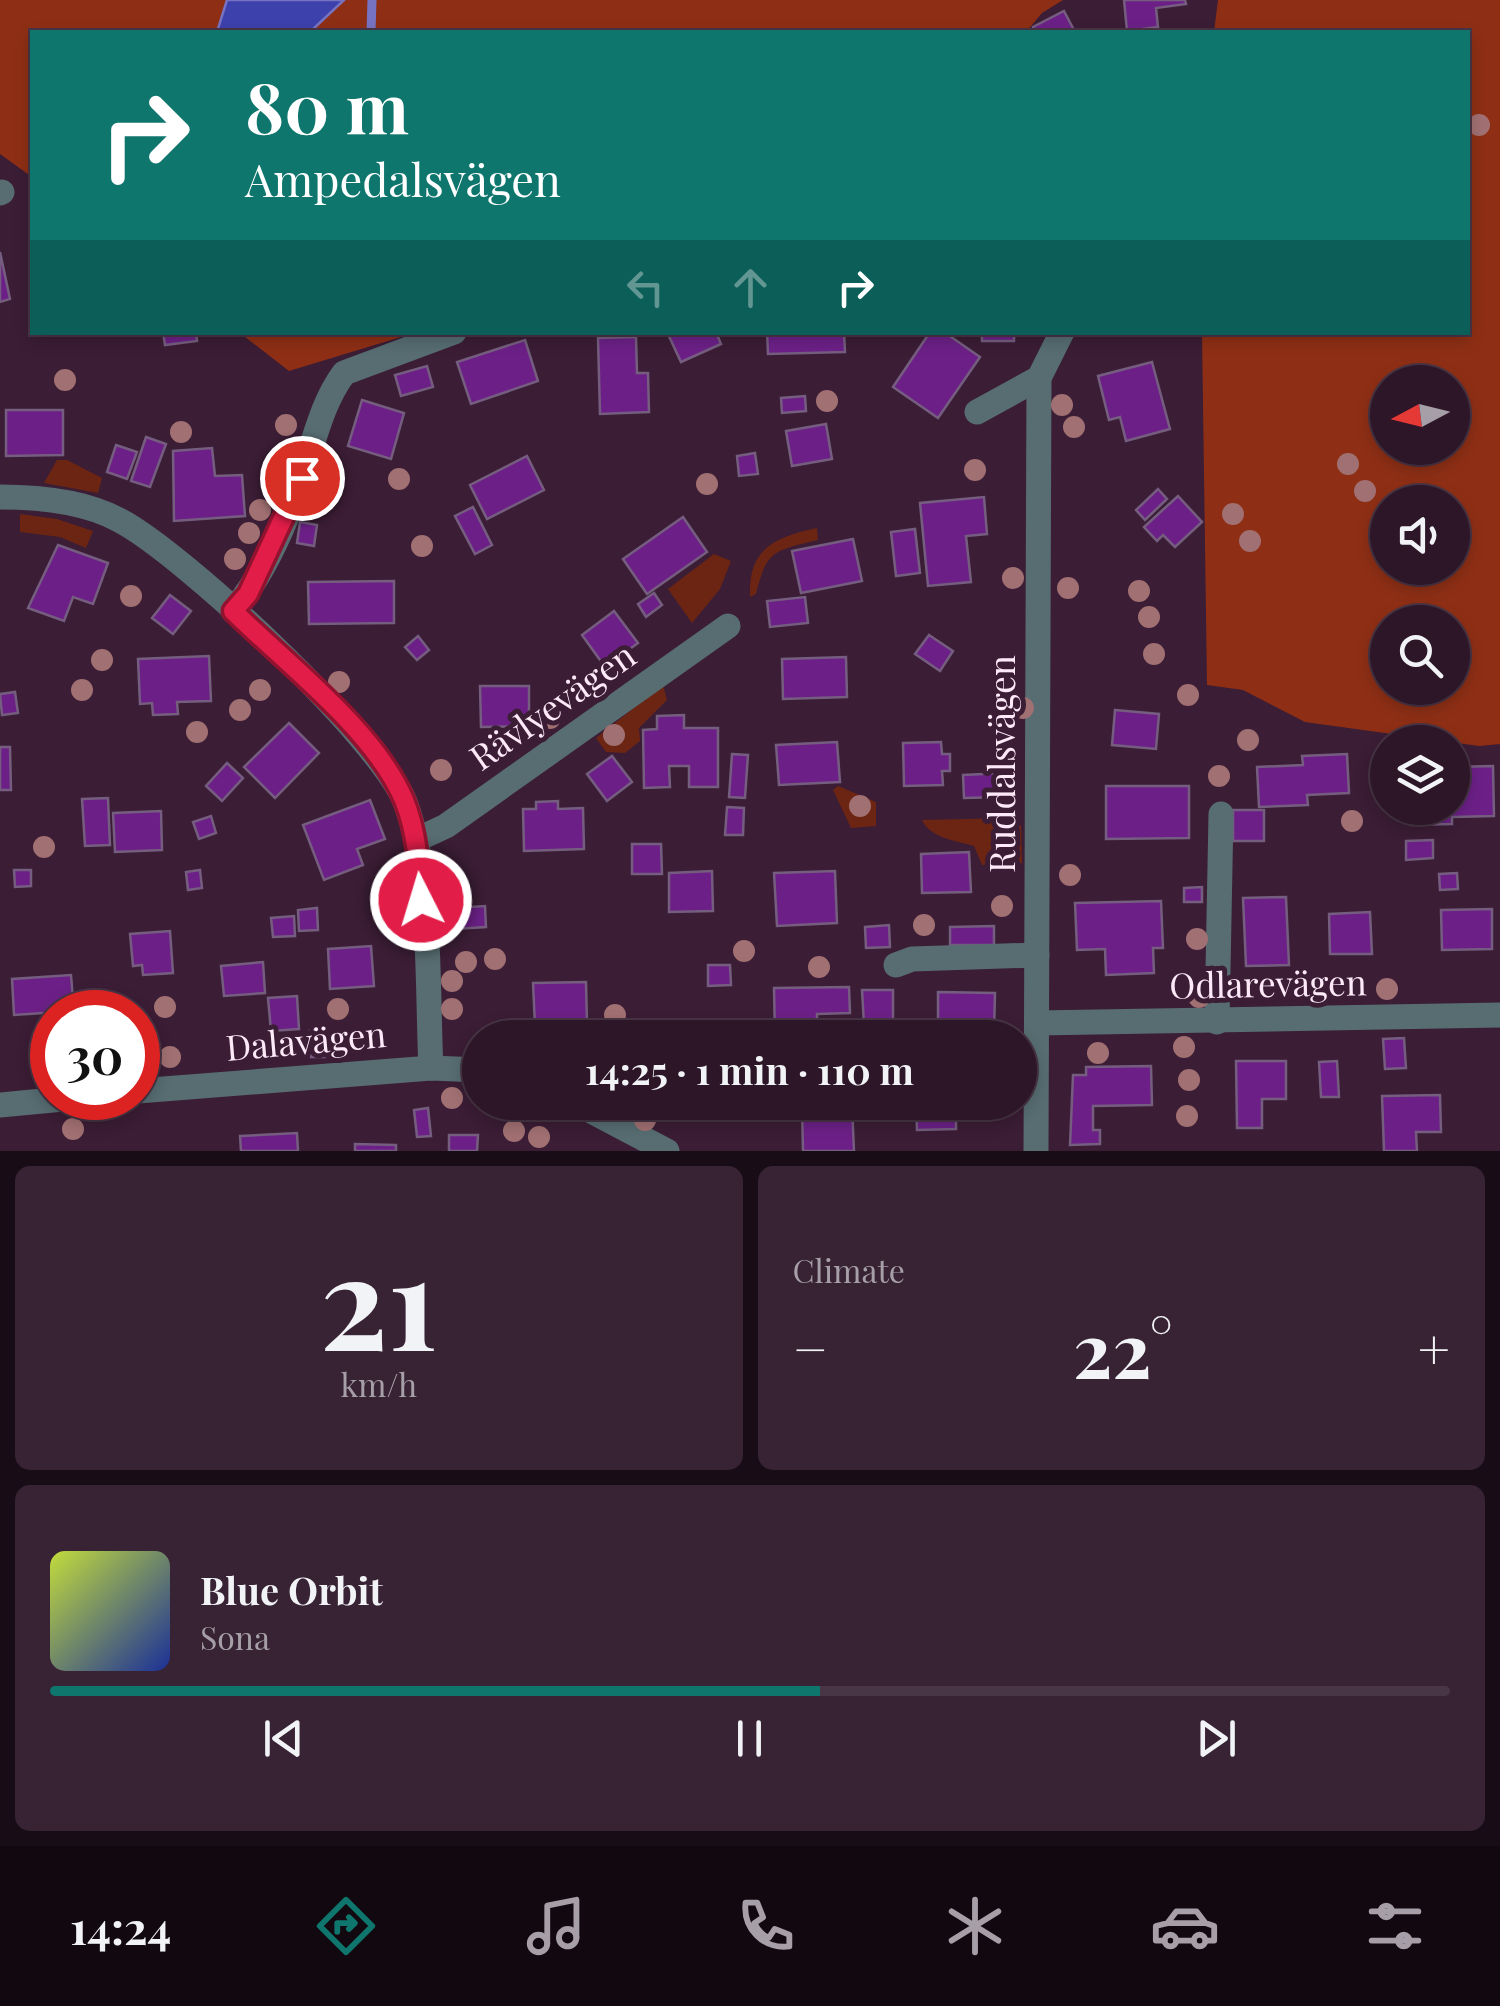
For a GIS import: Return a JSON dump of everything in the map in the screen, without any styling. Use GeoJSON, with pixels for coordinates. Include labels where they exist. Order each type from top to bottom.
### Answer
{"type":"FeatureCollection","features":[{"type":"Feature","properties":{"kind":"street"},"geometry":{"type":"LineString","coordinates":[[233,611],[248,594],[290,504],[322,411],[344,373],[446,335]]}},
{"type":"Feature","properties":{"kind":"street"},"geometry":{"type":"LineString","coordinates":[[977,412],[1039,378],[1060,335]]}},
{"type":"Feature","properties":{"kind":"street","name":"Ruddalsvägen"},"geometry":{"type":"LineString","coordinates":[[1037,1020],[1039,378]]}},
{"type":"Feature","properties":{"kind":"street"},"geometry":{"type":"LineString","coordinates":[[0,497],[54,501],[116,518],[166,552],[233,611],[370,748],[395,780],[416,840],[432,1068]]}},
{"type":"Feature","properties":{"kind":"street","name":"Rävlyevägen"},"geometry":{"type":"LineString","coordinates":[[416,840],[446,826],[728,626]]}},
{"type":"Feature","properties":{"kind":"street"},"geometry":{"type":"LineString","coordinates":[[1217,1022],[1221,814]]}},
{"type":"Feature","properties":{"kind":"street"},"geometry":{"type":"LineString","coordinates":[[896,965],[912,958],[1037,955]]}},
{"type":"Feature","properties":{"kind":"street","name":"Odlarevägen"},"geometry":{"type":"LineString","coordinates":[[1037,1024],[1500,1015]]}},
{"type":"Feature","properties":{"kind":"street","name":"Dalavägen"},"geometry":{"type":"LineString","coordinates":[[160,1089],[432,1068],[462,1069]]}},
{"type":"Feature","properties":{"kind":"street"},"geometry":{"type":"LineString","coordinates":[[0,1105],[30,1102]]}},
{"type":"Feature","properties":{"kind":"street"},"geometry":{"type":"LineString","coordinates":[[608,1120],[667,1151]]}},
{"type":"Feature","properties":{"kind":"street","name":"Ruddalsvägen"},"geometry":{"type":"LineString","coordinates":[[1036,1120],[1036,1151]]}},
{"type":"Feature","properties":{"kind":"shaded area"},"geometry":{"type":"Polygon","coordinates":[[[0,0],[227,0],[218,30],[30,30],[30,176],[0,154],[0,0]]]}},
{"type":"Feature","properties":{"kind":"shaded area"},"geometry":{"type":"Polygon","coordinates":[[[227,0],[344,0],[312,30],[218,30],[227,0]]]}},
{"type":"Feature","properties":{"kind":"shaded area"},"geometry":{"type":"Polygon","coordinates":[[[344,0],[1063,0],[1042,13],[1028,30],[312,30],[344,0]]]}},
{"type":"Feature","properties":{"kind":"shaded area"},"geometry":{"type":"Polygon","coordinates":[[[1218,0],[1500,0],[1500,744],[1470,745],[1470,725],[1370,725],[1370,731],[1305,722],[1243,690],[1207,685],[1202,335],[1470,335],[1470,30],[1214,30],[1218,0]]]}},
{"type":"Feature","properties":{"kind":"shaded area"},"geometry":{"type":"Polygon","coordinates":[[[243,335],[407,335],[289,371],[243,335]]]}},
{"type":"Feature","properties":{"kind":"shaded area"},"geometry":{"type":"Polygon","coordinates":[[[57,460],[67,460],[102,478],[98,493],[44,483],[57,460]]]}},
{"type":"Feature","properties":{"kind":"shaded area"},"geometry":{"type":"Polygon","coordinates":[[[20,514],[57,519],[93,531],[86,548],[60,537],[20,532],[20,514]]]}},
{"type":"Feature","properties":{"kind":"shaded area"},"geometry":{"type":"Polygon","coordinates":[[[817,528],[818,540],[782,550],[769,560],[756,594],[750,597],[759,556],[777,541],[817,528]]]}},
{"type":"Feature","properties":{"kind":"shaded area"},"geometry":{"type":"Polygon","coordinates":[[[714,554],[731,561],[720,589],[692,623],[668,589],[714,554]]]}},
{"type":"Feature","properties":{"kind":"shaded area"},"geometry":{"type":"Polygon","coordinates":[[[663,685],[667,700],[639,728],[640,741],[625,753],[606,752],[596,738],[663,685]]]}},
{"type":"Feature","properties":{"kind":"shaded area"},"geometry":{"type":"Polygon","coordinates":[[[838,786],[876,802],[876,826],[851,828],[833,790],[838,786]]]}},
{"type":"Feature","properties":{"kind":"shaded area"},"geometry":{"type":"Polygon","coordinates":[[[1013,818],[1021,826],[1022,863],[982,865],[974,846],[937,835],[922,820],[1013,818]]]}},
{"type":"Feature","properties":{"kind":"building"},"geometry":{"type":"Polygon","coordinates":[[[1124,0],[1185,0],[1186,4],[1156,8],[1158,27],[1127,30],[1124,0]]]}},
{"type":"Feature","properties":{"kind":"building"},"geometry":{"type":"Polygon","coordinates":[[[1064,11],[1074,30],[1035,30],[1033,27],[1064,11]]]}},
{"type":"Feature","properties":{"kind":"building"},"geometry":{"type":"Polygon","coordinates":[[[0,252],[10,299],[0,302],[0,252]]]}},
{"type":"Feature","properties":{"kind":"building"},"geometry":{"type":"Polygon","coordinates":[[[163,335],[196,335],[197,341],[165,345],[163,335]]]}},
{"type":"Feature","properties":{"kind":"building"},"geometry":{"type":"Polygon","coordinates":[[[668,335],[717,335],[721,344],[681,362],[668,335]]]}},
{"type":"Feature","properties":{"kind":"building"},"geometry":{"type":"Polygon","coordinates":[[[767,335],[844,335],[845,352],[768,354],[767,335]]]}},
{"type":"Feature","properties":{"kind":"building"},"geometry":{"type":"Polygon","coordinates":[[[928,335],[948,335],[980,357],[938,418],[893,387],[928,335]]]}},
{"type":"Feature","properties":{"kind":"building"},"geometry":{"type":"Polygon","coordinates":[[[982,335],[1014,335],[1014,341],[982,341],[982,335]]]}},
{"type":"Feature","properties":{"kind":"building"},"geometry":{"type":"Polygon","coordinates":[[[636,337],[637,373],[648,373],[649,412],[600,414],[598,338],[636,337]]]}},
{"type":"Feature","properties":{"kind":"building"},"geometry":{"type":"Polygon","coordinates":[[[525,340],[538,381],[471,404],[457,362],[525,340]]]}},
{"type":"Feature","properties":{"kind":"building"},"geometry":{"type":"Polygon","coordinates":[[[1152,362],[1170,429],[1126,441],[1120,417],[1109,420],[1098,376],[1152,362]]]}},
{"type":"Feature","properties":{"kind":"building"},"geometry":{"type":"Polygon","coordinates":[[[427,366],[433,387],[401,396],[395,375],[427,366]]]}},
{"type":"Feature","properties":{"kind":"building"},"geometry":{"type":"Polygon","coordinates":[[[805,396],[806,411],[782,413],[781,398],[805,396]]]}},
{"type":"Feature","properties":{"kind":"building"},"geometry":{"type":"Polygon","coordinates":[[[362,400],[404,413],[391,459],[348,446],[362,400]]]}},
{"type":"Feature","properties":{"kind":"building"},"geometry":{"type":"Polygon","coordinates":[[[6,410],[63,410],[63,455],[6,456],[6,410]]]}},
{"type":"Feature","properties":{"kind":"building"},"geometry":{"type":"Polygon","coordinates":[[[826,424],[832,459],[792,466],[786,431],[826,424]]]}},
{"type":"Feature","properties":{"kind":"building"},"geometry":{"type":"Polygon","coordinates":[[[146,437],[166,444],[150,487],[131,481],[146,437]]]}},
{"type":"Feature","properties":{"kind":"building"},"geometry":{"type":"Polygon","coordinates":[[[116,445],[137,452],[127,479],[107,472],[116,445]]]}},
{"type":"Feature","properties":{"kind":"building"},"geometry":{"type":"Polygon","coordinates":[[[212,448],[215,476],[242,475],[245,516],[174,521],[173,451],[212,448]]]}},
{"type":"Feature","properties":{"kind":"building"},"geometry":{"type":"Polygon","coordinates":[[[755,453],[758,474],[739,476],[737,456],[755,453]]]}},
{"type":"Feature","properties":{"kind":"building"},"geometry":{"type":"Polygon","coordinates":[[[527,456],[544,490],[487,519],[470,485],[527,456]]]}},
{"type":"Feature","properties":{"kind":"building"},"geometry":{"type":"Polygon","coordinates":[[[1158,489],[1167,499],[1145,520],[1136,510],[1158,489]]]}},
{"type":"Feature","properties":{"kind":"building"},"geometry":{"type":"Polygon","coordinates":[[[1178,496],[1202,522],[1175,547],[1163,535],[1157,541],[1144,527],[1178,496]]]}},
{"type":"Feature","properties":{"kind":"building"},"geometry":{"type":"Polygon","coordinates":[[[984,497],[987,534],[966,536],[971,582],[928,586],[920,503],[984,497]]]}},
{"type":"Feature","properties":{"kind":"building"},"geometry":{"type":"Polygon","coordinates":[[[473,507],[492,545],[475,554],[455,516],[473,507]]]}},
{"type":"Feature","properties":{"kind":"building"},"geometry":{"type":"Polygon","coordinates":[[[683,517],[707,552],[647,594],[623,559],[683,517]]]}},
{"type":"Feature","properties":{"kind":"building"},"geometry":{"type":"Polygon","coordinates":[[[300,522],[317,525],[314,546],[297,543],[300,522]]]}},
{"type":"Feature","properties":{"kind":"building"},"geometry":{"type":"Polygon","coordinates":[[[915,529],[920,573],[896,576],[891,532],[915,529]]]}},
{"type":"Feature","properties":{"kind":"building"},"geometry":{"type":"Polygon","coordinates":[[[853,539],[862,581],[801,593],[792,551],[853,539]]]}},
{"type":"Feature","properties":{"kind":"building"},"geometry":{"type":"Polygon","coordinates":[[[58,545],[108,563],[93,604],[73,597],[64,621],[28,608],[58,545]]]}},
{"type":"Feature","properties":{"kind":"building"},"geometry":{"type":"Polygon","coordinates":[[[394,581],[394,623],[309,624],[308,582],[394,581]]]}},
{"type":"Feature","properties":{"kind":"building"},"geometry":{"type":"Polygon","coordinates":[[[654,593],[662,605],[646,617],[638,604],[654,593]]]}},
{"type":"Feature","properties":{"kind":"building"},"geometry":{"type":"Polygon","coordinates":[[[170,595],[191,611],[173,634],[152,618],[170,595]]]}},
{"type":"Feature","properties":{"kind":"building"},"geometry":{"type":"Polygon","coordinates":[[[805,597],[808,623],[770,627],[767,601],[805,597]]]}},
{"type":"Feature","properties":{"kind":"building"},"geometry":{"type":"Polygon","coordinates":[[[614,611],[638,643],[605,667],[582,635],[614,611]]]}},
{"type":"Feature","properties":{"kind":"building"},"geometry":{"type":"Polygon","coordinates":[[[929,635],[953,651],[940,671],[915,654],[929,635]]]}},
{"type":"Feature","properties":{"kind":"building"},"geometry":{"type":"Polygon","coordinates":[[[418,636],[429,650],[417,660],[405,647],[418,636]]]}},
{"type":"Feature","properties":{"kind":"building"},"geometry":{"type":"Polygon","coordinates":[[[209,656],[211,701],[177,702],[178,714],[153,715],[152,703],[140,704],[138,659],[209,656]]]}},
{"type":"Feature","properties":{"kind":"building"},"geometry":{"type":"Polygon","coordinates":[[[846,657],[847,697],[783,699],[782,659],[846,657]]]}},
{"type":"Feature","properties":{"kind":"building"},"geometry":{"type":"Polygon","coordinates":[[[480,686],[529,686],[529,726],[481,727],[480,686]]]}},
{"type":"Feature","properties":{"kind":"building"},"geometry":{"type":"Polygon","coordinates":[[[15,692],[18,713],[2,715],[0,694],[15,692]]]}},
{"type":"Feature","properties":{"kind":"building"},"geometry":{"type":"Polygon","coordinates":[[[1115,710],[1159,714],[1156,749],[1112,745],[1115,710]]]}},
{"type":"Feature","properties":{"kind":"building"},"geometry":{"type":"Polygon","coordinates":[[[684,715],[684,728],[718,728],[718,787],[689,787],[689,766],[669,766],[670,787],[644,788],[643,730],[657,729],[657,716],[684,715]]]}},
{"type":"Feature","properties":{"kind":"building"},"geometry":{"type":"Polygon","coordinates":[[[289,723],[319,753],[275,798],[244,767],[289,723]]]}},
{"type":"Feature","properties":{"kind":"building"},"geometry":{"type":"Polygon","coordinates":[[[837,742],[840,782],[779,785],[776,745],[837,742]]]}},
{"type":"Feature","properties":{"kind":"building"},"geometry":{"type":"Polygon","coordinates":[[[941,742],[942,754],[950,754],[950,771],[942,771],[943,785],[904,786],[903,743],[941,742]]]}},
{"type":"Feature","properties":{"kind":"building"},"geometry":{"type":"Polygon","coordinates":[[[0,747],[10,747],[11,790],[0,790],[0,747]]]}},
{"type":"Feature","properties":{"kind":"building"},"geometry":{"type":"Polygon","coordinates":[[[732,754],[748,755],[745,798],[729,797],[732,754]]]}},
{"type":"Feature","properties":{"kind":"building"},"geometry":{"type":"Polygon","coordinates":[[[1347,754],[1349,793],[1307,795],[1308,805],[1259,807],[1257,767],[1303,765],[1302,756],[1347,754]]]}},
{"type":"Feature","properties":{"kind":"building"},"geometry":{"type":"Polygon","coordinates":[[[612,756],[632,782],[607,801],[587,774],[612,756]]]}},
{"type":"Feature","properties":{"kind":"building"},"geometry":{"type":"Polygon","coordinates":[[[227,763],[243,778],[222,801],[206,786],[227,763]]]}},
{"type":"Feature","properties":{"kind":"building"},"geometry":{"type":"Polygon","coordinates":[[[1493,766],[1494,816],[1470,817],[1470,767],[1493,766]]]}},
{"type":"Feature","properties":{"kind":"building"},"geometry":{"type":"Polygon","coordinates":[[[1004,773],[1005,797],[964,798],[963,775],[1004,773]]]}},
{"type":"Feature","properties":{"kind":"building"},"geometry":{"type":"Polygon","coordinates":[[[1106,786],[1189,786],[1189,838],[1106,839],[1106,786]]]}},
{"type":"Feature","properties":{"kind":"building"},"geometry":{"type":"Polygon","coordinates":[[[108,798],[110,845],[85,846],[82,799],[108,798]]]}},
{"type":"Feature","properties":{"kind":"building"},"geometry":{"type":"Polygon","coordinates":[[[370,800],[385,839],[357,849],[363,865],[324,880],[303,825],[370,800]]]}},
{"type":"Feature","properties":{"kind":"building"},"geometry":{"type":"Polygon","coordinates":[[[558,801],[558,809],[583,808],[584,849],[524,851],[523,809],[536,809],[536,802],[558,801]]]}},
{"type":"Feature","properties":{"kind":"building"},"geometry":{"type":"Polygon","coordinates":[[[727,807],[744,808],[743,835],[725,835],[727,807]]]}},
{"type":"Feature","properties":{"kind":"building"},"geometry":{"type":"Polygon","coordinates":[[[1233,810],[1264,810],[1264,841],[1233,841],[1233,810]]]}},
{"type":"Feature","properties":{"kind":"building"},"geometry":{"type":"Polygon","coordinates":[[[161,811],[162,850],[115,852],[113,813],[161,811]]]}},
{"type":"Feature","properties":{"kind":"building"},"geometry":{"type":"Polygon","coordinates":[[[211,816],[216,833],[199,839],[193,822],[211,816]]]}},
{"type":"Feature","properties":{"kind":"building"},"geometry":{"type":"Polygon","coordinates":[[[1433,840],[1433,858],[1406,860],[1406,841],[1433,840]]]}},
{"type":"Feature","properties":{"kind":"building"},"geometry":{"type":"Polygon","coordinates":[[[632,844],[661,844],[662,874],[632,874],[632,844]]]}},
{"type":"Feature","properties":{"kind":"building"},"geometry":{"type":"Polygon","coordinates":[[[969,852],[971,892],[922,893],[921,854],[969,852]]]}},
{"type":"Feature","properties":{"kind":"building"},"geometry":{"type":"Polygon","coordinates":[[[14,870],[31,870],[31,886],[15,887],[14,870]]]}},
{"type":"Feature","properties":{"kind":"building"},"geometry":{"type":"Polygon","coordinates":[[[200,870],[202,888],[188,890],[186,872],[200,870]]]}},
{"type":"Feature","properties":{"kind":"building"},"geometry":{"type":"Polygon","coordinates":[[[712,871],[713,911],[669,912],[669,873],[712,871]]]}},
{"type":"Feature","properties":{"kind":"building"},"geometry":{"type":"Polygon","coordinates":[[[835,871],[837,923],[777,926],[774,873],[835,871]]]}},
{"type":"Feature","properties":{"kind":"building"},"geometry":{"type":"Polygon","coordinates":[[[1457,873],[1458,889],[1440,890],[1439,874],[1457,873]]]}},
{"type":"Feature","properties":{"kind":"building"},"geometry":{"type":"Polygon","coordinates":[[[1202,887],[1202,902],[1184,902],[1184,888],[1202,887]]]}},
{"type":"Feature","properties":{"kind":"building"},"geometry":{"type":"Polygon","coordinates":[[[1286,897],[1289,965],[1246,966],[1243,898],[1286,897]]]}},
{"type":"Feature","properties":{"kind":"building"},"geometry":{"type":"Polygon","coordinates":[[[1161,901],[1163,948],[1153,948],[1154,973],[1106,975],[1105,949],[1077,950],[1075,903],[1161,901]]]}},
{"type":"Feature","properties":{"kind":"building"},"geometry":{"type":"Polygon","coordinates":[[[485,906],[486,927],[455,929],[454,908],[485,906]]]}},
{"type":"Feature","properties":{"kind":"building"},"geometry":{"type":"Polygon","coordinates":[[[317,908],[318,930],[299,931],[298,910],[317,908]]]}},
{"type":"Feature","properties":{"kind":"building"},"geometry":{"type":"Polygon","coordinates":[[[1492,909],[1492,949],[1442,950],[1441,910],[1492,909]]]}},
{"type":"Feature","properties":{"kind":"building"},"geometry":{"type":"Polygon","coordinates":[[[1370,912],[1372,954],[1330,954],[1329,914],[1370,912]]]}},
{"type":"Feature","properties":{"kind":"building"},"geometry":{"type":"Polygon","coordinates":[[[294,916],[295,936],[273,937],[271,918],[294,916]]]}},
{"type":"Feature","properties":{"kind":"building"},"geometry":{"type":"Polygon","coordinates":[[[889,925],[890,947],[866,948],[865,927],[889,925]]]}},
{"type":"Feature","properties":{"kind":"building"},"geometry":{"type":"Polygon","coordinates":[[[994,926],[994,945],[950,945],[950,927],[994,926]]]}},
{"type":"Feature","properties":{"kind":"building"},"geometry":{"type":"Polygon","coordinates":[[[170,931],[173,973],[143,975],[142,965],[133,966],[130,934],[170,931]]]}},
{"type":"Feature","properties":{"kind":"building"},"geometry":{"type":"Polygon","coordinates":[[[371,946],[374,986],[330,989],[328,949],[371,946]]]}},
{"type":"Feature","properties":{"kind":"building"},"geometry":{"type":"Polygon","coordinates":[[[263,962],[265,993],[224,996],[221,966],[263,962]]]}},
{"type":"Feature","properties":{"kind":"building"},"geometry":{"type":"Polygon","coordinates":[[[708,965],[730,965],[731,985],[708,986],[708,965]]]}},
{"type":"Feature","properties":{"kind":"building"},"geometry":{"type":"Polygon","coordinates":[[[71,975],[72,990],[30,990],[30,1014],[14,1015],[12,979],[71,975]]]}},
{"type":"Feature","properties":{"kind":"building"},"geometry":{"type":"Polygon","coordinates":[[[586,982],[587,1020],[535,1020],[533,983],[586,982]]]}},
{"type":"Feature","properties":{"kind":"building"},"geometry":{"type":"Polygon","coordinates":[[[849,987],[850,1013],[817,1014],[817,1020],[775,1020],[774,988],[849,987]]]}},
{"type":"Feature","properties":{"kind":"building"},"geometry":{"type":"Polygon","coordinates":[[[862,990],[893,990],[893,1020],[864,1020],[862,990]]]}},
{"type":"Feature","properties":{"kind":"building"},"geometry":{"type":"Polygon","coordinates":[[[938,992],[995,993],[994,1020],[938,1020],[938,992]]]}},
{"type":"Feature","properties":{"kind":"building"},"geometry":{"type":"Polygon","coordinates":[[[297,996],[299,1029],[271,1031],[268,998],[297,996]]]}},
{"type":"Feature","properties":{"kind":"building"},"geometry":{"type":"Polygon","coordinates":[[[310,1030],[324,1030],[325,1057],[311,1057],[310,1030]]]}},
{"type":"Feature","properties":{"kind":"building"},"geometry":{"type":"Polygon","coordinates":[[[1404,1038],[1406,1068],[1385,1069],[1383,1039],[1404,1038]]]}},
{"type":"Feature","properties":{"kind":"building"},"geometry":{"type":"Polygon","coordinates":[[[1236,1061],[1286,1061],[1286,1099],[1262,1099],[1262,1128],[1237,1128],[1236,1061]]]}},
{"type":"Feature","properties":{"kind":"building"},"geometry":{"type":"Polygon","coordinates":[[[1337,1061],[1339,1097],[1321,1097],[1319,1062],[1337,1061]]]}},
{"type":"Feature","properties":{"kind":"building"},"geometry":{"type":"Polygon","coordinates":[[[1151,1066],[1152,1105],[1093,1106],[1093,1130],[1100,1130],[1100,1144],[1070,1145],[1073,1075],[1086,1075],[1086,1067],[1151,1066]]]}},
{"type":"Feature","properties":{"kind":"building"},"geometry":{"type":"Polygon","coordinates":[[[1440,1095],[1441,1132],[1416,1132],[1417,1151],[1384,1151],[1382,1096],[1440,1095]]]}},
{"type":"Feature","properties":{"kind":"building"},"geometry":{"type":"Polygon","coordinates":[[[428,1108],[431,1136],[417,1137],[414,1110],[428,1108]]]}},
{"type":"Feature","properties":{"kind":"building"},"geometry":{"type":"Polygon","coordinates":[[[802,1120],[853,1120],[854,1151],[803,1151],[802,1120]]]}},
{"type":"Feature","properties":{"kind":"building"},"geometry":{"type":"Polygon","coordinates":[[[917,1120],[956,1120],[956,1129],[917,1130],[917,1120]]]}},
{"type":"Feature","properties":{"kind":"building"},"geometry":{"type":"Polygon","coordinates":[[[297,1133],[298,1151],[241,1151],[240,1136],[297,1133]]]}},
{"type":"Feature","properties":{"kind":"building"},"geometry":{"type":"Polygon","coordinates":[[[449,1135],[478,1135],[477,1151],[449,1151],[449,1135]]]}},
{"type":"Feature","properties":{"kind":"building"},"geometry":{"type":"Polygon","coordinates":[[[355,1144],[396,1145],[396,1151],[355,1151],[355,1144]]]}},
{"type":"Feature","properties":{"kind":"waterway"},"geometry":{"type":"LineString","coordinates":[[371,30],[372,0]]}},
{"type":"Feature","properties":{"kind":"route"},"geometry":{"type":"LineString","coordinates":[[302,478],[248,594],[233,611],[318,693],[395,780],[416,840],[421,900]]}}]}
